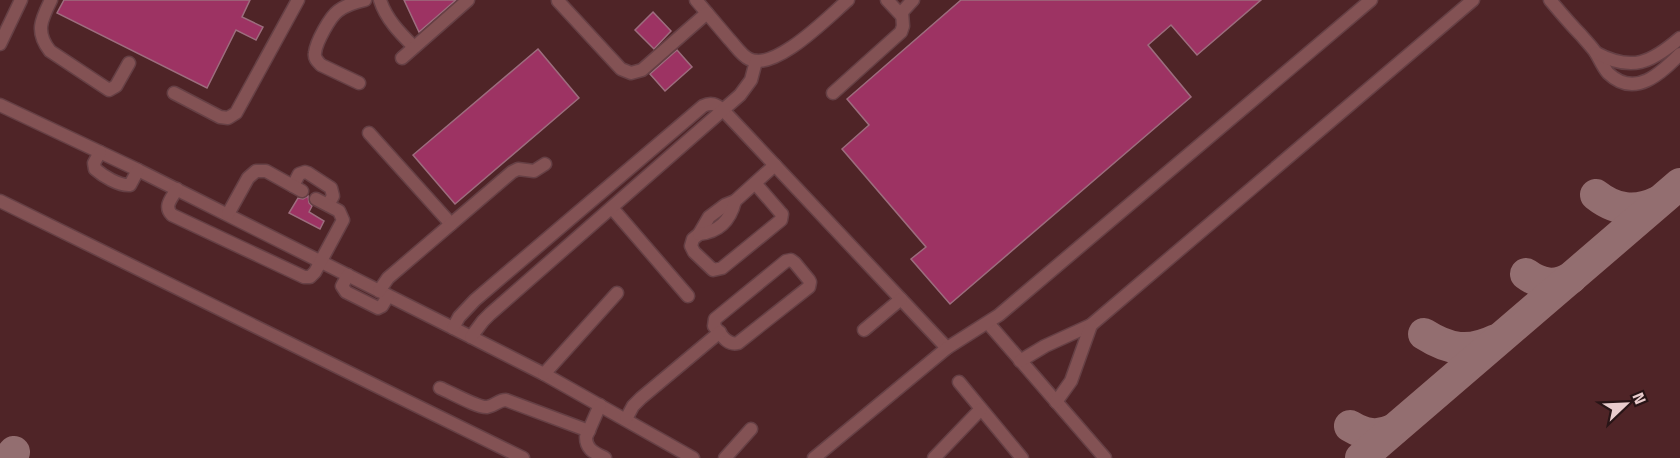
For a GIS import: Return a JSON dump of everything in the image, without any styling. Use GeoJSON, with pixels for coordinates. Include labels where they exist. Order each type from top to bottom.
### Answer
{"type":"FeatureCollection","features":[{"type":"Feature","properties":{"kind":"lane"},"geometry":{"type":"LineString","coordinates":[[0,44],[21,0]]}},
{"type":"Feature","properties":{"kind":"lane"},"geometry":{"type":"LineString","coordinates":[[51,0],[43,16],[41,29],[43,42],[50,51],[109,90],[116,86],[129,63]]}},
{"type":"Feature","properties":{"kind":"lane"},"geometry":{"type":"LineString","coordinates":[[174,93],[220,117],[228,117],[237,113],[298,0]]}},
{"type":"Feature","properties":{"kind":"lane"},"geometry":{"type":"LineString","coordinates":[[360,83],[321,65],[316,60],[315,53],[334,15],[346,6],[365,0]]}},
{"type":"Feature","properties":{"kind":"lane"},"geometry":{"type":"LineString","coordinates":[[380,0],[396,29],[414,47]]}},
{"type":"Feature","properties":{"kind":"lane"},"geometry":{"type":"LineString","coordinates":[[402,58],[468,0]]}},
{"type":"Feature","properties":{"kind":"lane"},"geometry":{"type":"LineString","coordinates":[[696,0],[743,55],[756,61],[771,59],[787,51],[848,0]]}},
{"type":"Feature","properties":{"kind":"lane"},"geometry":{"type":"LineString","coordinates":[[887,0],[901,15]]}},
{"type":"Feature","properties":{"kind":"lane"},"geometry":{"type":"LineString","coordinates":[[814,458],[947,348],[988,323],[1371,0]]}},
{"type":"Feature","properties":{"kind":"lane"},"geometry":{"type":"LineString","coordinates":[[1020,361],[1045,346],[1091,325],[1473,0]]}},
{"type":"Feature","properties":{"kind":"lane"},"geometry":{"type":"LineString","coordinates":[[1550,0],[1596,53],[1604,68],[1621,81],[1635,83],[1648,80],[1656,76],[1680,54]]}},
{"type":"Feature","properties":{"kind":"lane"},"geometry":{"type":"LineString","coordinates":[[558,1],[621,69],[631,73],[642,70],[707,13]]}},
{"type":"Feature","properties":{"kind":"lane"},"geometry":{"type":"LineString","coordinates":[[833,93],[901,32],[903,26],[901,15],[903,9],[911,1]]}},
{"type":"Feature","properties":{"kind":"lane"},"geometry":{"type":"LineString","coordinates":[[1596,53],[1612,60],[1639,62],[1655,57],[1680,38]]}},
{"type":"Feature","properties":{"kind":"lane"},"geometry":{"type":"LineString","coordinates":[[471,337],[490,314],[723,110],[747,86],[753,75],[756,61]]}},
{"type":"Feature","properties":{"kind":"lane"},"geometry":{"type":"LineString","coordinates":[[453,328],[459,317],[475,300],[703,106],[712,104],[718,105],[723,110],[947,348]]}},
{"type":"Feature","properties":{"kind":"lane"},"geometry":{"type":"LineString","coordinates":[[0,105],[177,189],[348,275],[343,289],[378,308],[382,306],[388,278],[515,170],[534,171],[545,164]]}},
{"type":"Feature","properties":{"kind":"lane"},"geometry":{"type":"LineString","coordinates":[[369,133],[451,224]]}},
{"type":"Feature","properties":{"kind":"lane"},"geometry":{"type":"LineString","coordinates":[[100,152],[94,163],[95,169],[122,184],[130,185],[138,170]]}},
{"type":"Feature","properties":{"kind":"lane"},"geometry":{"type":"LineString","coordinates":[[755,183],[780,212],[782,218],[780,222],[722,268],[710,269],[692,249],[692,242],[699,234],[707,233],[723,225],[729,218],[735,201],[755,183],[775,165]]}},
{"type":"Feature","properties":{"kind":"lane"},"geometry":{"type":"LineString","coordinates":[[228,214],[248,178],[261,170],[297,188],[299,174],[308,173],[331,188],[333,194],[328,205]]}},
{"type":"Feature","properties":{"kind":"lane"},"geometry":{"type":"LineString","coordinates":[[177,189],[168,205],[168,210],[172,215],[304,277],[313,275],[343,220],[341,213],[316,199]]}},
{"type":"Feature","properties":{"kind":"lane"},"geometry":{"type":"LineString","coordinates":[[0,201],[523,458]]}},
{"type":"Feature","properties":{"kind":"lane"},"geometry":{"type":"LineString","coordinates":[[612,208],[688,296]]}},
{"type":"Feature","properties":{"kind":"lane"},"geometry":{"type":"LineString","coordinates":[[786,261],[793,261],[810,282],[809,287],[738,343],[730,344],[720,332],[714,326],[715,319],[786,261]]}},
{"type":"Feature","properties":{"kind":"lane"},"geometry":{"type":"LineString","coordinates":[[383,293],[544,374],[693,458]]}},
{"type":"Feature","properties":{"kind":"lane"},"geometry":{"type":"LineString","coordinates":[[544,374],[617,293]]}},
{"type":"Feature","properties":{"kind":"lane"},"geometry":{"type":"LineString","coordinates":[[864,330],[901,299]]}},
{"type":"Feature","properties":{"kind":"lane"},"geometry":{"type":"LineString","coordinates":[[988,323],[1105,458]]}},
{"type":"Feature","properties":{"kind":"lane"},"geometry":{"type":"LineString","coordinates":[[1056,402],[1071,381],[1091,325]]}},
{"type":"Feature","properties":{"kind":"lane"},"geometry":{"type":"LineString","coordinates":[[626,419],[640,398],[720,332]]}},
{"type":"Feature","properties":{"kind":"lane"},"geometry":{"type":"LineString","coordinates":[[959,382],[1022,458]]}},
{"type":"Feature","properties":{"kind":"lane"},"geometry":{"type":"LineString","coordinates":[[440,388],[481,407],[489,407],[506,400],[589,431]]}},
{"type":"Feature","properties":{"kind":"lane"},"geometry":{"type":"LineString","coordinates":[[600,405],[586,437],[587,446],[605,458]]}},
{"type":"Feature","properties":{"kind":"lane"},"geometry":{"type":"LineString","coordinates":[[934,458],[981,409]]}},
{"type":"Feature","properties":{"kind":"lane"},"geometry":{"type":"LineString","coordinates":[[725,458],[751,429]]}},
{"type":"Feature","properties":{"kind":"building"},"geometry":{"type":"Polygon","coordinates":[[[64,0],[250,0],[242,17],[263,27],[256,40],[236,30],[207,88],[57,13],[64,0]]]}},
{"type":"Feature","properties":{"kind":"building"},"geometry":{"type":"Polygon","coordinates":[[[404,0],[456,0],[419,32],[404,0]]]}},
{"type":"Feature","properties":{"kind":"building"},"geometry":{"type":"Polygon","coordinates":[[[961,0],[1261,0],[1197,55],[1171,25],[1148,45],[1191,97],[950,304],[911,259],[926,247],[842,149],[869,125],[847,99],[961,0]]]}},
{"type":"Feature","properties":{"kind":"building"},"geometry":{"type":"Polygon","coordinates":[[[653,12],[671,31],[654,49],[635,30],[653,12]]]}},
{"type":"Feature","properties":{"kind":"building"},"geometry":{"type":"Polygon","coordinates":[[[538,49],[579,98],[455,204],[413,155],[538,49]]]}},
{"type":"Feature","properties":{"kind":"building"},"geometry":{"type":"Polygon","coordinates":[[[677,50],[692,67],[665,91],[650,74],[677,50]]]}},
{"type":"Feature","properties":{"kind":"building"},"geometry":{"type":"Polygon","coordinates":[[[308,196],[312,206],[309,212],[324,221],[320,229],[289,213],[298,198],[303,199],[308,196]]]}},
{"type":"Feature","properties":{"kind":"taxiway"},"geometry":{"type":"LineString","coordinates":[[1361,458],[1680,184]]}},
{"type":"Feature","properties":{"kind":"taxiway"},"geometry":{"type":"LineString","coordinates":[[1596,195],[1610,204],[1633,209],[1658,202]]}},
{"type":"Feature","properties":{"kind":"taxiway"},"geometry":{"type":"LineString","coordinates":[[1526,274],[1537,281],[1554,284],[1571,278]]}},
{"type":"Feature","properties":{"kind":"taxiway"},"geometry":{"type":"LineString","coordinates":[[1424,334],[1442,344],[1459,348],[1477,347],[1496,340]]}},
{"type":"Feature","properties":{"kind":"taxiway"},"geometry":{"type":"LineString","coordinates":[[1350,426],[1371,434],[1382,434],[1393,430]]}},
{"type":"Feature","properties":{"kind":"taxiway"},"geometry":{"type":"LineString","coordinates":[[9,458],[14,452]]}}]}
